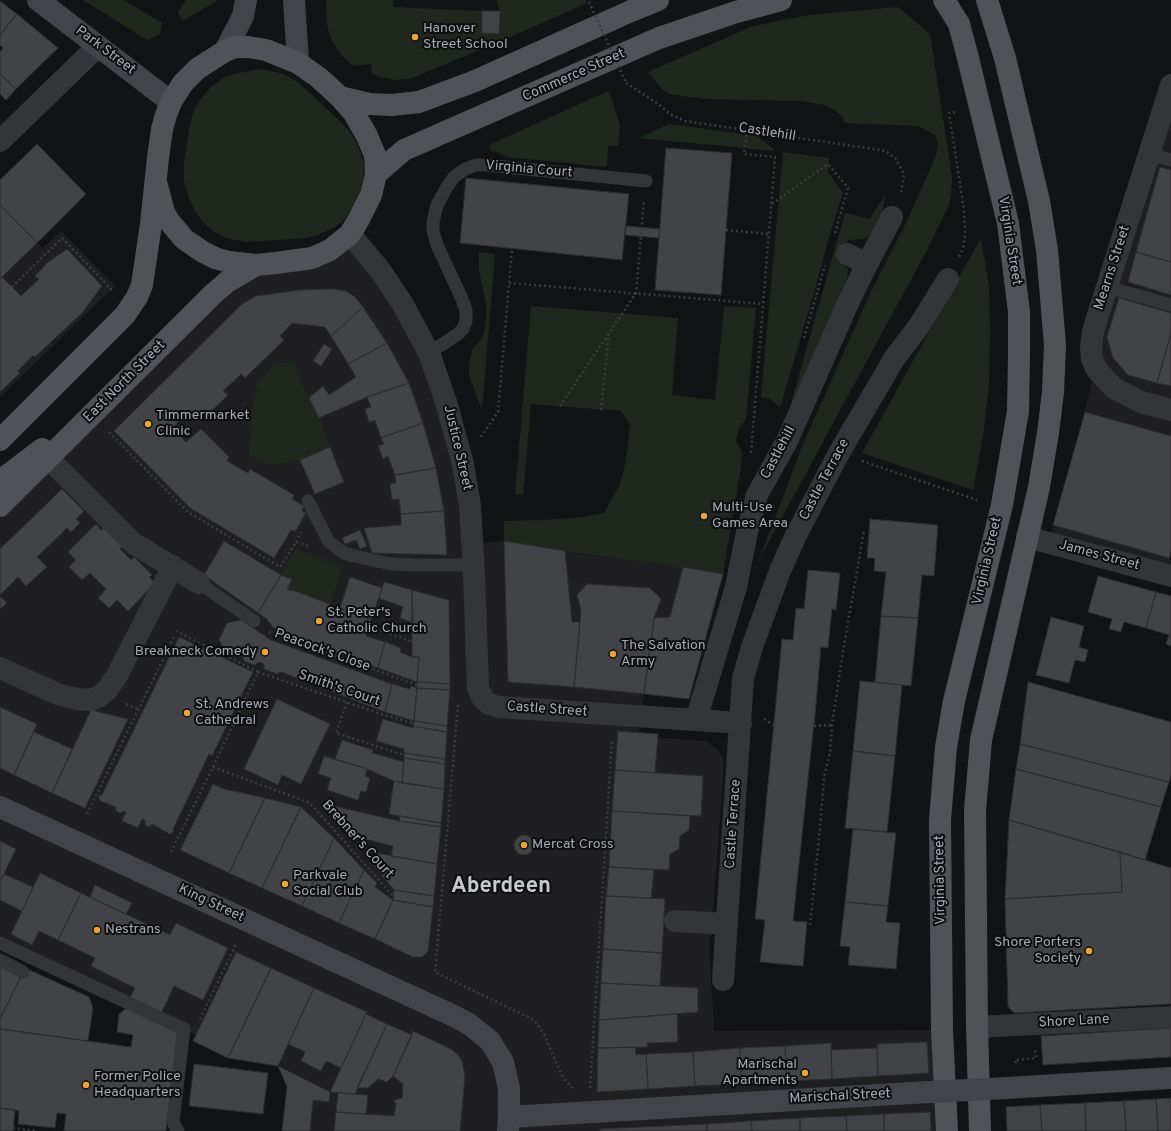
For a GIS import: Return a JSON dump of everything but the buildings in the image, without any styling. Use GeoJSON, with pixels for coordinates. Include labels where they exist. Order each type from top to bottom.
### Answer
{"type":"FeatureCollection","features":[{"type":"Feature","properties":{"kind":"main road"},"geometry":{"type":"LineString","coordinates":[[340,97],[369,104],[392,105],[419,102],[476,81],[658,0]]}},
{"type":"Feature","properties":{"kind":"main road","name":"Commerce Street"},"geometry":{"type":"LineString","coordinates":[[376,174],[404,150],[659,38],[736,12],[781,0]]}},
{"type":"Feature","properties":{"kind":"main road","name":"Virginia Street"},"geometry":{"type":"LineString","coordinates":[[944,0],[959,24],[971,69],[1008,223],[1019,312],[1018,411],[1002,504],[954,701],[946,747],[940,820],[942,1030],[947,1131]]}},
{"type":"Feature","properties":{"kind":"main road"},"geometry":{"type":"LineString","coordinates":[[980,1131],[977,1027],[975,810],[981,740],[1042,472],[1053,392],[1055,345],[1047,250],[1039,201],[1005,58],[986,0]]}},
{"type":"Feature","properties":{"kind":"main road"},"geometry":{"type":"LineString","coordinates":[[0,440],[130,308],[138,297],[142,285],[162,129],[166,115],[171,102],[184,83],[190,76],[210,60],[235,47],[248,47],[266,50],[298,63],[318,77],[340,97],[354,113],[367,136],[375,155],[376,174],[370,195],[359,220],[350,234],[330,250],[312,258],[256,265],[229,262],[216,258],[203,252],[184,239],[164,212],[156,182]]}},
{"type":"Feature","properties":{"kind":"main road","name":"East North Street"},"geometry":{"type":"LineString","coordinates":[[0,506],[219,288],[256,265]]}},
{"type":"Feature","properties":{"kind":"main road"},"geometry":{"type":"LineString","coordinates":[[0,481],[97,410]]}},
{"type":"Feature","properties":{"kind":"street","name":"Park Street"},"geometry":{"type":"LineString","coordinates":[[38,0],[171,102]]}},
{"type":"Feature","properties":{"kind":"street"},"geometry":{"type":"LineString","coordinates":[[225,51],[243,16],[246,0]]}},
{"type":"Feature","properties":{"kind":"street"},"geometry":{"type":"LineString","coordinates":[[294,0],[298,63]]}},
{"type":"Feature","properties":{"kind":"street"},"geometry":{"type":"LineString","coordinates":[[0,141],[98,46]]}},
{"type":"Feature","properties":{"kind":"street","name":"Mearns Street"},"geometry":{"type":"LineString","coordinates":[[1171,85],[1092,339],[1092,359],[1096,370],[1108,382],[1121,392],[1141,402],[1171,410]]}},
{"type":"Feature","properties":{"kind":"street","name":"Castlehill"},"geometry":{"type":"LineString","coordinates":[[696,720],[736,587],[747,532],[757,495],[787,441],[867,264],[892,217]]}},
{"type":"Feature","properties":{"kind":"street","name":"Justice Street"},"geometry":{"type":"LineString","coordinates":[[350,234],[380,270],[398,297],[429,353],[446,402],[463,464],[470,506],[474,565],[478,688]]}},
{"type":"Feature","properties":{"kind":"street"},"geometry":{"type":"LineString","coordinates":[[840,247],[867,264]]}},
{"type":"Feature","properties":{"kind":"street","name":"Castle Terrace"},"geometry":{"type":"LineString","coordinates":[[723,980],[743,678],[763,615],[780,571],[839,453],[894,359],[919,326],[948,279]]}},
{"type":"Feature","properties":{"kind":"street"},"geometry":{"type":"LineString","coordinates":[[48,458],[133,543],[199,583]]}},
{"type":"Feature","properties":{"kind":"street","name":"James Street"},"geometry":{"type":"LineString","coordinates":[[1028,537],[1171,576]]}},
{"type":"Feature","properties":{"kind":"street"},"geometry":{"type":"LineString","coordinates":[[0,668],[60,695],[91,700],[100,696],[110,686],[116,677],[173,566]]}},
{"type":"Feature","properties":{"kind":"street","name":"Castle Street"},"geometry":{"type":"LineString","coordinates":[[478,688],[481,696],[486,702],[494,706],[620,715]]}},
{"type":"Feature","properties":{"kind":"street"},"geometry":{"type":"LineString","coordinates":[[620,715],[741,723]]}},
{"type":"Feature","properties":{"kind":"street","name":"King Street"},"geometry":{"type":"LineString","coordinates":[[0,807],[469,1024],[486,1036],[494,1046],[503,1062],[507,1078],[509,1124]]}},
{"type":"Feature","properties":{"kind":"street"},"geometry":{"type":"LineString","coordinates":[[675,921],[726,924]]}},
{"type":"Feature","properties":{"kind":"street","name":"Shore Lane"},"geometry":{"type":"LineString","coordinates":[[977,1027],[1171,1017]]}},
{"type":"Feature","properties":{"kind":"street","name":"Marischal Street"},"geometry":{"type":"LineString","coordinates":[[509,1124],[929,1092],[1171,1078]]}},
{"type":"Feature","properties":{"kind":"lane"},"geometry":{"type":"LineString","coordinates":[[1149,154],[1171,160]]}},
{"type":"Feature","properties":{"kind":"lane","name":"Virginia Court"},"geometry":{"type":"LineString","coordinates":[[429,353],[458,334],[463,329],[466,321],[466,310],[462,299],[437,245],[433,231],[436,206],[447,186],[454,177],[465,169],[476,165],[486,165],[646,181]]}},
{"type":"Feature","properties":{"kind":"lane"},"geometry":{"type":"LineString","coordinates":[[1107,287],[1171,305]]}},
{"type":"Feature","properties":{"kind":"lane"},"geometry":{"type":"LineString","coordinates":[[308,501],[329,542],[344,553],[391,564],[474,565]]}},
{"type":"Feature","properties":{"kind":"lane"},"geometry":{"type":"LineString","coordinates":[[199,583],[254,621]]}},
{"type":"Feature","properties":{"kind":"lane"},"geometry":{"type":"LineString","coordinates":[[0,943],[184,1029],[173,1122],[178,1131]]}},
{"type":"Feature","properties":{"kind":"lane"},"geometry":{"type":"LineString","coordinates":[[0,960],[23,972]]}},
{"type":"Feature","properties":{"kind":"path","name":"Castlehill"},"geometry":{"type":"LineString","coordinates":[[589,2],[626,83],[657,103],[670,114],[685,121],[886,151],[896,159],[904,174],[902,191],[892,217]]}},
{"type":"Feature","properties":{"kind":"path"},"geometry":{"type":"LineString","coordinates":[[948,279],[963,249],[965,234],[964,210],[949,114],[960,110]]}},
{"type":"Feature","properties":{"kind":"path"},"geometry":{"type":"LineString","coordinates":[[747,130],[744,154],[775,157],[751,457],[756,451]]}},
{"type":"Feature","properties":{"kind":"path"},"geometry":{"type":"LineString","coordinates":[[771,205],[828,164],[848,188],[840,247]]}},
{"type":"Feature","properties":{"kind":"path"},"geometry":{"type":"LineString","coordinates":[[560,406],[636,293],[646,181]]}},
{"type":"Feature","properties":{"kind":"path"},"geometry":{"type":"LineString","coordinates":[[726,230],[769,234]]}},
{"type":"Feature","properties":{"kind":"path"},"geometry":{"type":"LineString","coordinates":[[12,287],[62,238],[130,308]]}},
{"type":"Feature","properties":{"kind":"path"},"geometry":{"type":"LineString","coordinates":[[463,464],[498,412],[512,248]]}},
{"type":"Feature","properties":{"kind":"path"},"geometry":{"type":"LineString","coordinates":[[802,345],[826,263]]}},
{"type":"Feature","properties":{"kind":"path"},"geometry":{"type":"LineString","coordinates":[[509,283],[763,304]]}},
{"type":"Feature","properties":{"kind":"path"},"geometry":{"type":"LineString","coordinates":[[601,410],[609,333]]}},
{"type":"Feature","properties":{"kind":"path"},"geometry":{"type":"LineString","coordinates":[[97,410],[188,512],[280,567],[296,542],[310,547]]}},
{"type":"Feature","properties":{"kind":"path"},"geometry":{"type":"LineString","coordinates":[[839,453],[977,500],[976,507]]}},
{"type":"Feature","properties":{"kind":"path"},"geometry":{"type":"LineString","coordinates":[[810,925],[824,777],[830,753],[832,725],[864,530]]}},
{"type":"Feature","properties":{"kind":"path","name":"Peacock's Close"},"geometry":{"type":"LineString","coordinates":[[254,621],[272,634],[417,685]]}},
{"type":"Feature","properties":{"kind":"path"},"geometry":{"type":"LineString","coordinates":[[371,627],[413,642]]}},
{"type":"Feature","properties":{"kind":"path","name":"Smith's Court"},"geometry":{"type":"LineString","coordinates":[[176,631],[258,672],[384,715],[413,723]]}},
{"type":"Feature","properties":{"kind":"path"},"geometry":{"type":"LineString","coordinates":[[87,814],[174,635]]}},
{"type":"Feature","properties":{"kind":"path"},"geometry":{"type":"LineString","coordinates":[[171,852],[258,672]]}},
{"type":"Feature","properties":{"kind":"path"},"geometry":{"type":"LineString","coordinates":[[346,702],[336,733],[404,755]]}},
{"type":"Feature","properties":{"kind":"path"},"geometry":{"type":"LineString","coordinates":[[124,703],[138,709]]}},
{"type":"Feature","properties":{"kind":"path"},"geometry":{"type":"LineString","coordinates":[[458,703],[435,972],[532,1019],[544,1034],[564,1079],[574,1090]]}},
{"type":"Feature","properties":{"kind":"path"},"geometry":{"type":"LineString","coordinates":[[590,1094],[620,715]]}},
{"type":"Feature","properties":{"kind":"path"},"geometry":{"type":"LineString","coordinates":[[814,726],[832,725]]}},
{"type":"Feature","properties":{"kind":"path","name":"Brebner's Court"},"geometry":{"type":"LineString","coordinates":[[213,767],[310,803],[393,896]]}},
{"type":"Feature","properties":{"kind":"path"},"geometry":{"type":"LineString","coordinates":[[184,1029],[196,1027],[236,944]]}},
{"type":"Feature","properties":{"kind":"path"},"geometry":{"type":"LineString","coordinates":[[1013,1087],[1015,1060],[1036,1058],[1035,1048]]}},
{"type":"Feature","properties":{"kind":"path"},"geometry":{"type":"LineString","coordinates":[[6,1131],[7,1127],[36,1131]]}},
{"type":"Feature","properties":{"kind":"shaded area"},"geometry":{"type":"Polygon","coordinates":[[[83,0],[124,0],[162,23],[160,34],[147,40],[83,0]]]}},
{"type":"Feature","properties":{"kind":"shaded area"},"geometry":{"type":"Polygon","coordinates":[[[186,0],[217,1],[182,21],[178,12],[186,0]]]}},
{"type":"Feature","properties":{"kind":"shaded area","name":"Hanover Street School"},"geometry":{"type":"Polygon","coordinates":[[[326,0],[393,0],[393,7],[482,11],[482,33],[499,34],[500,11],[496,0],[585,0],[587,3],[412,78],[397,80],[372,74],[371,64],[353,66],[342,56],[332,41],[328,29],[326,0]]]}},
{"type":"Feature","properties":{"kind":"shaded area"},"geometry":{"type":"Polygon","coordinates":[[[898,7],[930,34],[952,176],[951,197],[948,207],[927,250],[759,560],[801,449],[869,296],[906,223],[936,156],[938,145],[935,135],[918,126],[844,123],[843,118],[837,112],[824,105],[802,101],[705,99],[670,94],[663,90],[648,72],[753,26],[808,15],[898,7]]]}},
{"type":"Feature","properties":{"kind":"shaded area"},"geometry":{"type":"Polygon","coordinates":[[[261,69],[284,74],[299,83],[342,123],[353,136],[359,148],[363,161],[364,173],[360,192],[353,208],[343,221],[335,227],[318,235],[306,238],[248,242],[226,238],[213,231],[203,222],[196,213],[189,198],[184,181],[184,163],[190,123],[195,108],[210,88],[224,77],[261,69]]]}},
{"type":"Feature","properties":{"kind":"shaded area"},"geometry":{"type":"Polygon","coordinates":[[[608,91],[620,126],[618,146],[608,146],[607,167],[507,157],[491,151],[489,145],[608,91]]]}},
{"type":"Feature","properties":{"kind":"shaded area"},"geometry":{"type":"Polygon","coordinates":[[[1171,112],[1171,579],[1048,545],[1085,412],[1102,335],[1171,112]]]}},
{"type":"Feature","properties":{"kind":"shaded area"},"geometry":{"type":"Polygon","coordinates":[[[669,124],[757,136],[776,151],[639,138],[669,124]]]}},
{"type":"Feature","properties":{"kind":"shaded area"},"geometry":{"type":"Polygon","coordinates":[[[783,152],[829,158],[828,172],[843,193],[780,408],[771,399],[761,397],[783,152]]]}},
{"type":"Feature","properties":{"kind":"shaded area"},"geometry":{"type":"Polygon","coordinates":[[[885,194],[881,222],[874,233],[863,239],[848,240],[840,261],[848,269],[846,288],[788,414],[845,213],[870,219],[885,194]]]}},
{"type":"Feature","properties":{"kind":"shaded area"},"geometry":{"type":"Polygon","coordinates":[[[61,231],[115,286],[0,397],[0,279],[37,243],[43,248],[61,231]]]}},
{"type":"Feature","properties":{"kind":"shaded area"},"geometry":{"type":"Polygon","coordinates":[[[350,234],[429,353],[472,544],[504,541],[683,567],[670,617],[654,618],[639,732],[658,734],[658,738],[706,741],[718,750],[724,761],[714,900],[709,944],[714,1031],[942,1030],[947,1131],[282,1131],[287,1087],[278,1066],[228,1058],[193,1041],[196,1035],[0,943],[0,506],[212,295],[350,234]]]}},
{"type":"Feature","properties":{"kind":"shaded area"},"geometry":{"type":"Polygon","coordinates":[[[981,238],[989,286],[989,385],[984,430],[973,490],[862,453],[981,238]]]}},
{"type":"Feature","properties":{"kind":"shaded area"},"geometry":{"type":"Polygon","coordinates":[[[479,252],[495,254],[482,410],[469,376],[469,365],[473,348],[483,336],[486,322],[486,305],[479,270],[479,252]]]}},
{"type":"Feature","properties":{"kind":"shaded area"},"geometry":{"type":"Polygon","coordinates":[[[531,306],[678,318],[672,395],[715,400],[724,306],[756,308],[746,419],[739,428],[736,441],[742,452],[741,467],[723,574],[504,541],[504,521],[581,517],[604,513],[620,484],[628,445],[630,424],[621,411],[531,404],[523,495],[515,494],[531,306]]]}},
{"type":"Feature","properties":{"kind":"shaded area"},"geometry":{"type":"Polygon","coordinates":[[[294,361],[300,381],[319,418],[330,447],[300,460],[273,465],[249,456],[253,398],[260,391],[254,384],[276,364],[294,361]]]}},
{"type":"Feature","properties":{"kind":"shaded area"},"geometry":{"type":"Polygon","coordinates":[[[296,549],[343,567],[330,605],[295,591],[287,590],[291,579],[281,575],[296,549]]]}},
{"type":"Feature","properties":{"kind":"place","name":"Hanover Street School"},"geometry":{"type":"Point","coordinates":[415,37]}},
{"type":"Feature","properties":{"kind":"place","name":"Timmermarket Clinic"},"geometry":{"type":"Point","coordinates":[148,424]}},
{"type":"Feature","properties":{"kind":"place","name":"Multi-Use Games Area"},"geometry":{"type":"Point","coordinates":[704,516]}},
{"type":"Feature","properties":{"kind":"place","name":"St. Peter's Catholic Church"},"geometry":{"type":"Point","coordinates":[319,621]}},
{"type":"Feature","properties":{"kind":"place","name":"Breakneck Comedy"},"geometry":{"type":"Point","coordinates":[265,652]}},
{"type":"Feature","properties":{"kind":"place","name":"The Salvation Army"},"geometry":{"type":"Point","coordinates":[613,654]}},
{"type":"Feature","properties":{"kind":"place","name":"St. Andrews Cathedral"},"geometry":{"type":"Point","coordinates":[187,713]}},
{"type":"Feature","properties":{"kind":"place","name":"Mercat Cross"},"geometry":{"type":"Point","coordinates":[524,845]}},
{"type":"Feature","properties":{"kind":"place","name":"Parkvale Social Club"},"geometry":{"type":"Point","coordinates":[285,884]}},
{"type":"Feature","properties":{"kind":"place","name":"Nestrans"},"geometry":{"type":"Point","coordinates":[97,930]}},
{"type":"Feature","properties":{"kind":"place","name":"Shore Porters Society"},"geometry":{"type":"Point","coordinates":[1089,951]}},
{"type":"Feature","properties":{"kind":"place","name":"Marischal Apartments"},"geometry":{"type":"Point","coordinates":[805,1073]}},
{"type":"Feature","properties":{"kind":"place","name":"Former Police Headquarters"},"geometry":{"type":"Point","coordinates":[86,1085]}},
{"type":"Feature","properties":{"kind":"district","name":"Aberdeen"},"geometry":{"type":"Point","coordinates":[501,888]}}]}
